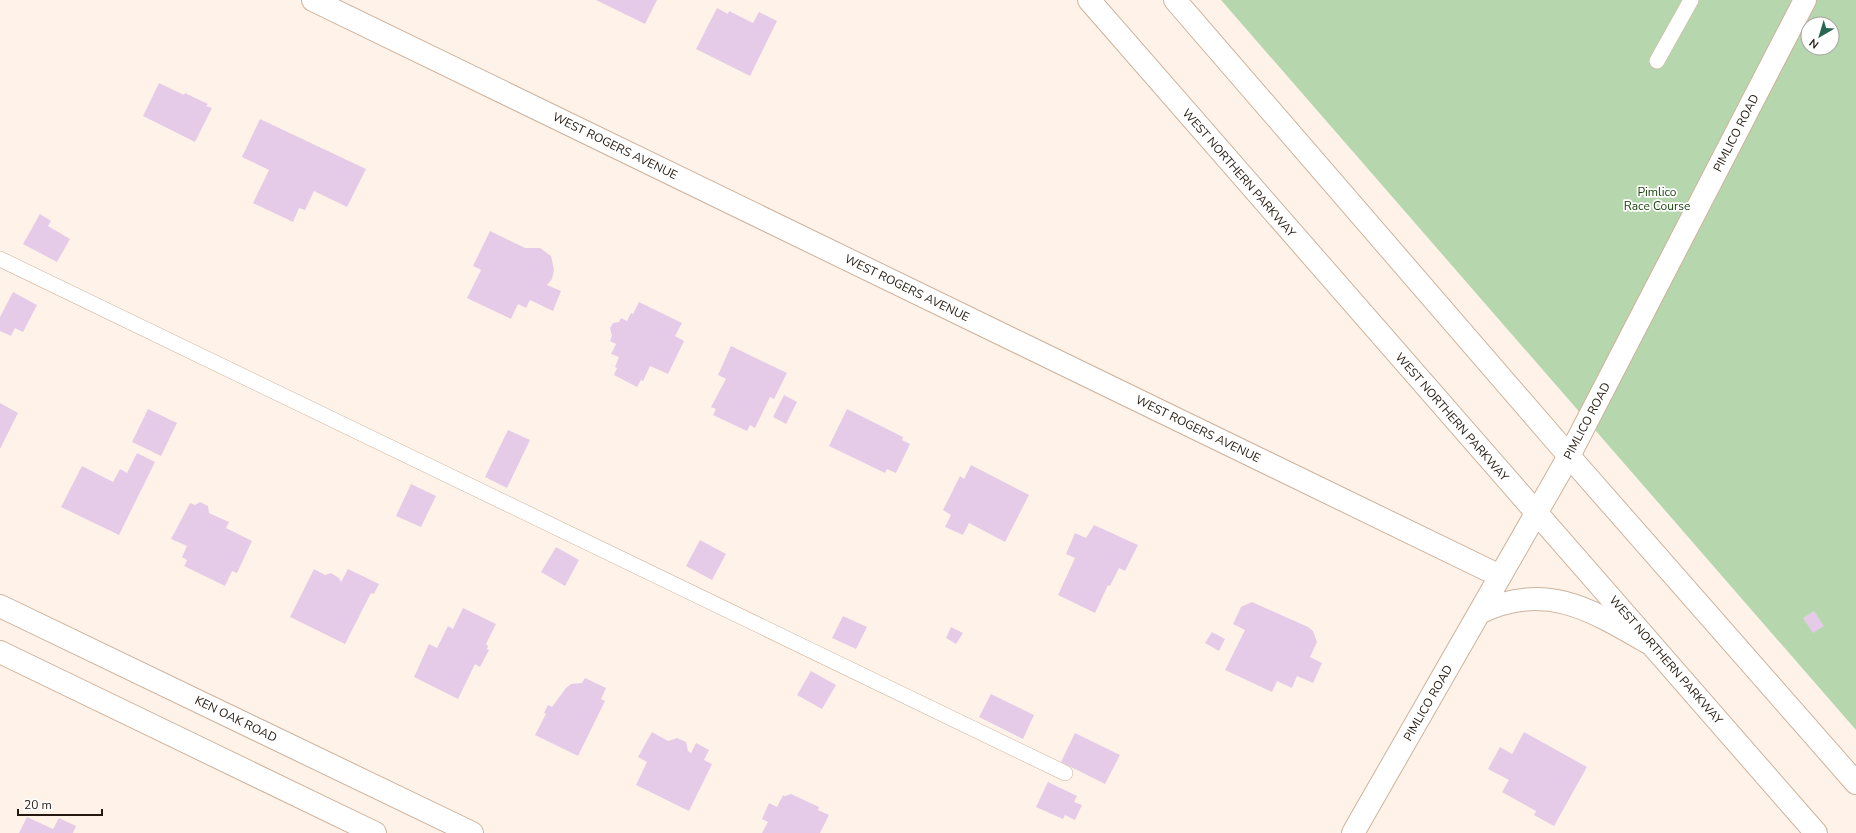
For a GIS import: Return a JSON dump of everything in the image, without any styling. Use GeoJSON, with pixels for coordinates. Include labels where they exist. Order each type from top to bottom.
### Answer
{"type":"FeatureCollection","features":[{"type":"Feature","properties":{"kind":"street","name":"WEST ROGERS AVENUE"},"geometry":{"type":"LineString","coordinates":[[313,0],[1500,576]]}},
{"type":"Feature","properties":{"kind":"street","name":"WEST NORTHERN PARKWAY"},"geometry":{"type":"LineString","coordinates":[[1089,0],[1536,514],[1816,833]]}},
{"type":"Feature","properties":{"kind":"street"},"geometry":{"type":"LineString","coordinates":[[1175,0],[1569,456],[1856,783]]}},
{"type":"Feature","properties":{"kind":"street","name":"PIMLICO ROAD"},"geometry":{"type":"LineString","coordinates":[[1353,833],[1569,456],[1805,0]]}},
{"type":"Feature","properties":{"kind":"street"},"geometry":{"type":"LineString","coordinates":[[1479,613],[1498,604],[1520,599],[1552,599],[1570,604],[1599,616],[1652,645]]}},
{"type":"Feature","properties":{"kind":"street","name":"KEN OAK ROAD"},"geometry":{"type":"LineString","coordinates":[[0,606],[472,833]]}},
{"type":"Feature","properties":{"kind":"street"},"geometry":{"type":"LineString","coordinates":[[0,652],[375,833]]}},
{"type":"Feature","properties":{"kind":"lane"},"geometry":{"type":"LineString","coordinates":[[1657,61],[1691,0]]}},
{"type":"Feature","properties":{"kind":"lane"},"geometry":{"type":"LineString","coordinates":[[0,259],[1065,773]]}},
{"type":"Feature","properties":{"kind":"green space","name":"Pimlico Race Course"},"geometry":{"type":"Polygon","coordinates":[[[1221,0],[1856,0],[1856,730],[1221,0]]]}},
{"type":"Feature","properties":{"kind":"building"},"geometry":{"type":"Polygon","coordinates":[[[596,0],[657,0],[645,24],[596,0]]]}},
{"type":"Feature","properties":{"kind":"building"},"geometry":{"type":"Polygon","coordinates":[[[717,8],[728,14],[729,11],[753,23],[759,12],[777,21],[750,76],[696,49],[717,8]]]}},
{"type":"Feature","properties":{"kind":"building"},"geometry":{"type":"Polygon","coordinates":[[[159,83],[184,95],[185,93],[208,104],[206,106],[212,108],[195,142],[143,116],[159,83]]]}},
{"type":"Feature","properties":{"kind":"building"},"geometry":{"type":"Polygon","coordinates":[[[260,119],[366,169],[347,207],[314,191],[305,210],[299,208],[293,222],[253,203],[269,170],[242,157],[260,119]]]}},
{"type":"Feature","properties":{"kind":"building"},"geometry":{"type":"Polygon","coordinates":[[[40,214],[51,221],[48,226],[70,239],[57,262],[23,244],[40,214]]]}},
{"type":"Feature","properties":{"kind":"building"},"geometry":{"type":"Polygon","coordinates":[[[490,231],[525,248],[540,248],[551,256],[554,270],[552,279],[547,285],[561,291],[553,311],[530,300],[526,308],[518,304],[511,319],[467,298],[481,270],[473,266],[490,231]]]}},
{"type":"Feature","properties":{"kind":"building"},"geometry":{"type":"Polygon","coordinates":[[[13,292],[37,305],[23,332],[15,328],[11,336],[0,331],[0,317],[13,292]]]}},
{"type":"Feature","properties":{"kind":"building"},"geometry":{"type":"Polygon","coordinates":[[[639,302],[682,323],[675,336],[684,341],[668,374],[650,366],[643,381],[641,380],[637,387],[614,375],[619,357],[611,354],[616,344],[610,341],[612,336],[610,328],[613,323],[619,322],[621,318],[627,321],[631,313],[633,314],[639,302]]]}},
{"type":"Feature","properties":{"kind":"building"},"geometry":{"type":"Polygon","coordinates":[[[731,346],[787,373],[774,399],[770,397],[755,428],[750,425],[747,431],[713,415],[716,409],[711,407],[726,379],[718,375],[731,346]]]}},
{"type":"Feature","properties":{"kind":"building"},"geometry":{"type":"Polygon","coordinates":[[[784,395],[797,402],[786,424],[773,417],[784,395]]]}},
{"type":"Feature","properties":{"kind":"building"},"geometry":{"type":"Polygon","coordinates":[[[0,403],[18,413],[0,449],[0,403]]]}},
{"type":"Feature","properties":{"kind":"building"},"geometry":{"type":"Polygon","coordinates":[[[148,409],[177,423],[161,456],[132,442],[148,409]]]}},
{"type":"Feature","properties":{"kind":"building"},"geometry":{"type":"Polygon","coordinates":[[[847,409],[903,437],[902,440],[910,444],[896,473],[887,469],[885,473],[829,446],[847,409]]]}},
{"type":"Feature","properties":{"kind":"building"},"geometry":{"type":"Polygon","coordinates":[[[508,430],[530,440],[507,488],[485,477],[508,430]]]}},
{"type":"Feature","properties":{"kind":"building"},"geometry":{"type":"Polygon","coordinates":[[[137,453],[155,462],[119,535],[61,507],[82,466],[113,482],[120,469],[127,473],[137,453]]]}},
{"type":"Feature","properties":{"kind":"building"},"geometry":{"type":"Polygon","coordinates":[[[971,465],[1029,495],[1005,542],[969,523],[963,535],[945,527],[951,515],[943,510],[960,476],[964,479],[971,465]]]}},
{"type":"Feature","properties":{"kind":"building"},"geometry":{"type":"Polygon","coordinates":[[[411,484],[436,496],[421,527],[396,516],[411,484]]]}},
{"type":"Feature","properties":{"kind":"building"},"geometry":{"type":"Polygon","coordinates":[[[200,502],[208,506],[209,513],[229,522],[226,528],[252,541],[237,573],[232,571],[225,586],[184,566],[187,560],[182,557],[187,546],[171,539],[190,503],[195,505],[200,502]]]}},
{"type":"Feature","properties":{"kind":"building"},"geometry":{"type":"Polygon","coordinates":[[[1094,525],[1138,545],[1125,571],[1119,568],[1110,586],[1108,585],[1095,613],[1058,595],[1075,558],[1066,554],[1075,533],[1086,538],[1094,525]]]}},
{"type":"Feature","properties":{"kind":"building"},"geometry":{"type":"Polygon","coordinates":[[[700,540],[726,554],[712,580],[686,566],[700,540]]]}},
{"type":"Feature","properties":{"kind":"building"},"geometry":{"type":"Polygon","coordinates":[[[556,547],[579,560],[565,586],[541,572],[556,547]]]}},
{"type":"Feature","properties":{"kind":"building"},"geometry":{"type":"Polygon","coordinates":[[[314,569],[325,575],[331,573],[339,578],[341,582],[348,569],[379,584],[374,594],[371,593],[345,644],[290,617],[314,569]]]}},
{"type":"Feature","properties":{"kind":"building"},"geometry":{"type":"Polygon","coordinates":[[[1252,602],[1308,627],[1313,631],[1317,642],[1310,657],[1322,663],[1313,683],[1297,676],[1292,688],[1277,681],[1272,692],[1225,670],[1245,630],[1233,624],[1241,607],[1252,602]]]}},
{"type":"Feature","properties":{"kind":"building"},"geometry":{"type":"Polygon","coordinates":[[[463,608],[496,624],[486,644],[488,646],[487,649],[489,650],[480,667],[475,664],[458,699],[414,677],[429,644],[437,648],[448,626],[453,629],[463,608]]]}},
{"type":"Feature","properties":{"kind":"building"},"geometry":{"type":"Polygon","coordinates":[[[1814,611],[1824,626],[1813,633],[1803,618],[1814,611]]]}},
{"type":"Feature","properties":{"kind":"building"},"geometry":{"type":"Polygon","coordinates":[[[843,616],[867,627],[856,649],[832,638],[843,616]]]}},
{"type":"Feature","properties":{"kind":"building"},"geometry":{"type":"Polygon","coordinates":[[[951,627],[963,633],[956,644],[946,638],[951,627]]]}},
{"type":"Feature","properties":{"kind":"building"},"geometry":{"type":"Polygon","coordinates":[[[1212,632],[1225,639],[1219,651],[1205,643],[1212,632]]]}},
{"type":"Feature","properties":{"kind":"building"},"geometry":{"type":"Polygon","coordinates":[[[811,671],[836,685],[822,709],[797,695],[811,671]]]}},
{"type":"Feature","properties":{"kind":"building"},"geometry":{"type":"Polygon","coordinates":[[[585,678],[606,688],[601,699],[605,701],[578,756],[535,735],[546,714],[544,713],[548,705],[552,707],[566,688],[571,684],[582,683],[585,678]]]}},
{"type":"Feature","properties":{"kind":"building"},"geometry":{"type":"Polygon","coordinates":[[[991,694],[1034,715],[1023,739],[979,717],[991,694]]]}},
{"type":"Feature","properties":{"kind":"building"},"geometry":{"type":"Polygon","coordinates":[[[652,732],[668,741],[677,738],[686,742],[688,751],[691,753],[696,743],[709,750],[704,760],[712,764],[689,811],[636,785],[647,762],[638,757],[652,732]]]}},
{"type":"Feature","properties":{"kind":"building"},"geometry":{"type":"Polygon","coordinates":[[[1524,732],[1587,767],[1554,826],[1534,815],[1536,811],[1502,792],[1509,780],[1488,769],[1500,747],[1512,754],[1524,732]]]}},
{"type":"Feature","properties":{"kind":"building"},"geometry":{"type":"Polygon","coordinates":[[[1075,733],[1120,755],[1105,784],[1061,762],[1075,733]]]}},
{"type":"Feature","properties":{"kind":"building"},"geometry":{"type":"Polygon","coordinates":[[[1048,782],[1077,796],[1074,802],[1082,805],[1075,820],[1065,815],[1063,819],[1036,807],[1048,782]]]}},
{"type":"Feature","properties":{"kind":"building"},"geometry":{"type":"Polygon","coordinates":[[[791,794],[819,807],[818,810],[829,815],[820,833],[762,833],[768,822],[762,819],[769,803],[777,807],[783,795],[785,796],[791,794]]]}},
{"type":"Feature","properties":{"kind":"building"},"geometry":{"type":"Polygon","coordinates":[[[27,817],[53,829],[59,818],[76,826],[73,833],[19,833],[27,817]]]}}]}
